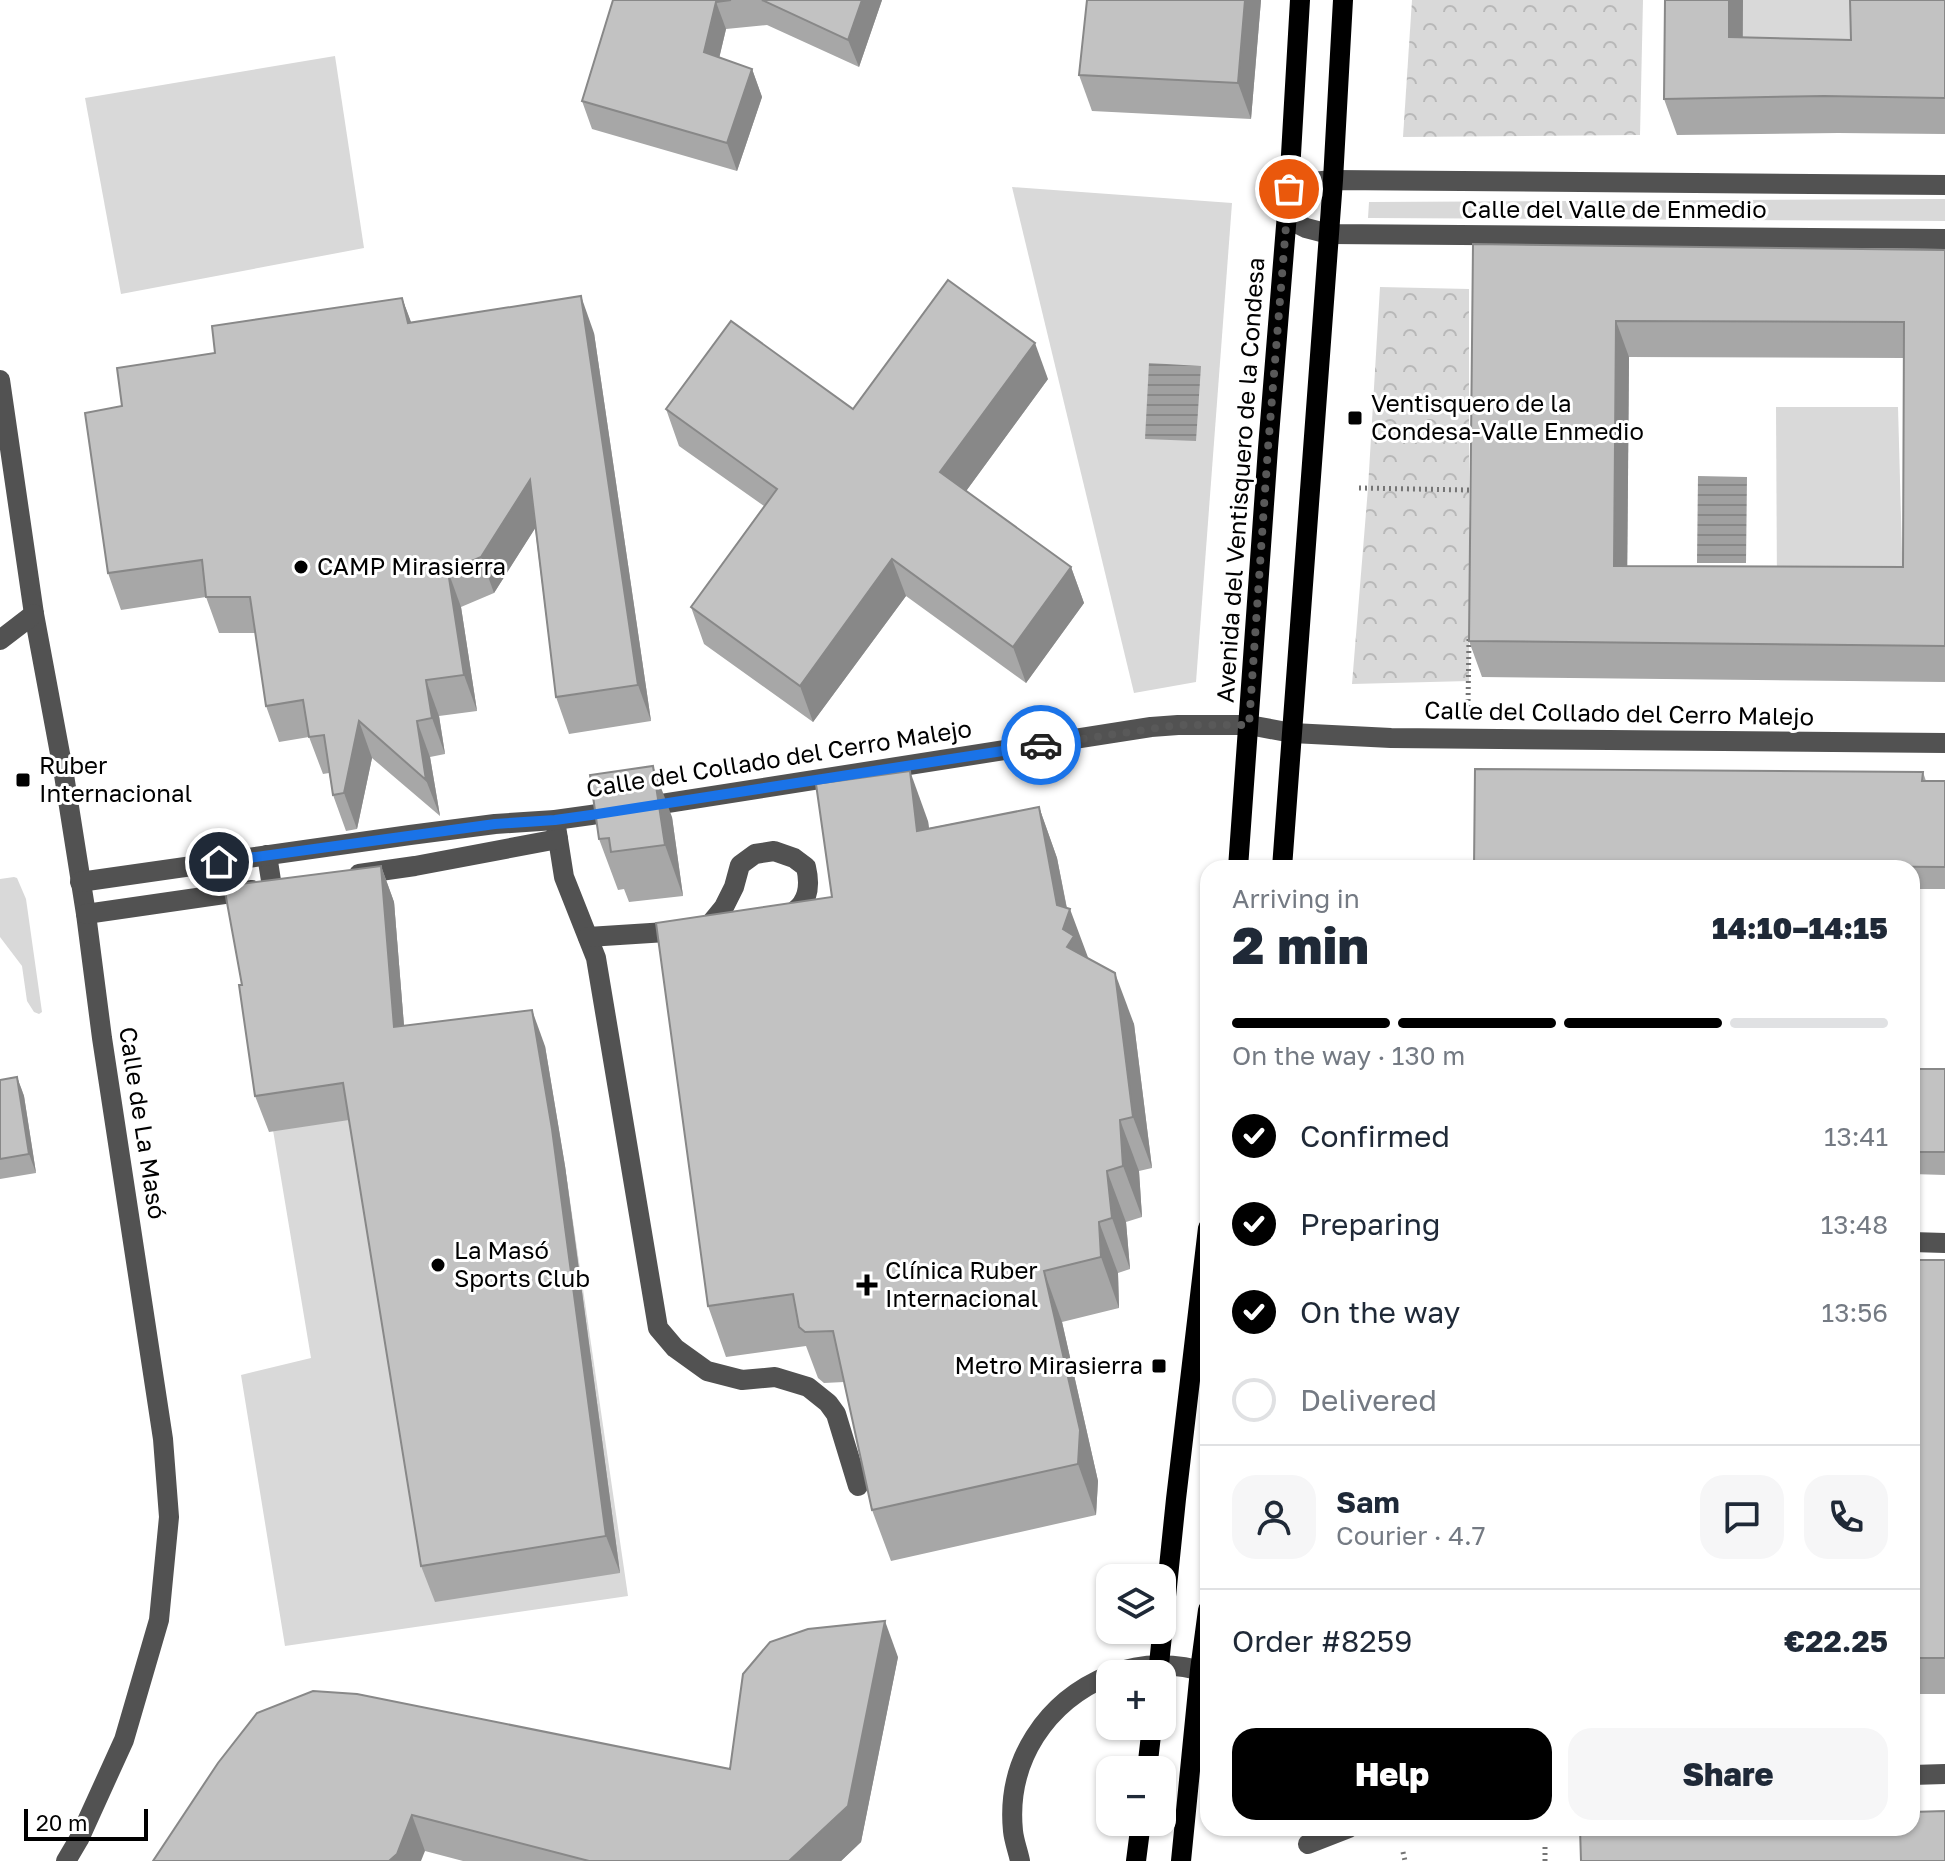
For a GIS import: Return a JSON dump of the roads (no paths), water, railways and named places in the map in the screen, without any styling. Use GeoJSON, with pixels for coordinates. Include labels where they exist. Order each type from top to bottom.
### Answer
{"type":"FeatureCollection","features":[{"type":"Feature","properties":{"kind":"main road","name":"Avenida del Ventisquero de la Condesa"},"geometry":{"type":"LineString","coordinates":[[1239,860],[1289,189],[1300,0]]}},
{"type":"Feature","properties":{"kind":"main road"},"geometry":{"type":"LineString","coordinates":[[1283,860],[1333,180],[1343,0]]}},
{"type":"Feature","properties":{"kind":"main road"},"geometry":{"type":"LineString","coordinates":[[1160,1660],[1200,1294]]}},
{"type":"Feature","properties":{"kind":"main road"},"geometry":{"type":"LineString","coordinates":[[1181,1861],[1200,1705]]}},
{"type":"Feature","properties":{"kind":"main road"},"geometry":{"type":"LineString","coordinates":[[1136,1861],[1139,1836]]}},
{"type":"Feature","properties":{"kind":"street","name":"Calle del Valle de Enmedio"},"geometry":{"type":"LineString","coordinates":[[1289,189],[1333,180],[1945,185]]}},
{"type":"Feature","properties":{"kind":"street","name":"Calle del Valle de Enmedio"},"geometry":{"type":"LineString","coordinates":[[1286,218],[1329,234],[1945,239]]}},
{"type":"Feature","properties":{"kind":"street","name":"Calle de La Masó"},"geometry":{"type":"LineString","coordinates":[[0,380],[34,614],[86,914],[104,1054],[163,1439],[169,1517],[159,1620],[124,1740],[66,1861]]}},
{"type":"Feature","properties":{"kind":"street"},"geometry":{"type":"LineString","coordinates":[[0,640],[34,614]]}},
{"type":"Feature","properties":{"kind":"street","name":"Calle del Collado del Cerro Malejo"},"geometry":{"type":"LineString","coordinates":[[343,877],[415,866],[556,830],[1151,727],[1249,725],[1292,733],[1391,738],[1945,743]]}},
{"type":"Feature","properties":{"kind":"street","name":"Calle del Collado del Cerro Malejo"},"geometry":{"type":"LineString","coordinates":[[80,882],[495,824],[556,830]]}},
{"type":"Feature","properties":{"kind":"street"},"geometry":{"type":"LineString","coordinates":[[556,830],[564,877],[596,958],[658,1328],[675,1348],[707,1371],[742,1380],[775,1377],[808,1387],[836,1414],[858,1486]]}},
{"type":"Feature","properties":{"kind":"street"},"geometry":{"type":"LineString","coordinates":[[706,929],[724,907],[740,865],[755,854],[774,851],[794,858],[806,867],[809,883],[804,904],[790,915],[761,921]]}},
{"type":"Feature","properties":{"kind":"street"},"geometry":{"type":"LineString","coordinates":[[86,914],[279,886],[267,855]]}},
{"type":"Feature","properties":{"kind":"street"},"geometry":{"type":"LineString","coordinates":[[588,937],[737,925]]}},
{"type":"Feature","properties":{"kind":"street"},"geometry":{"type":"LineString","coordinates":[[1920,1242],[1945,1243]]}},
{"type":"Feature","properties":{"kind":"street"},"geometry":{"type":"LineString","coordinates":[[1176,1667],[1200,1671]]}},
{"type":"Feature","properties":{"kind":"street"},"geometry":{"type":"LineString","coordinates":[[1020,1861],[1013,1832],[1013,1796],[1021,1762],[1038,1730],[1062,1703],[1096,1681]]}},
{"type":"Feature","properties":{"kind":"street"},"geometry":{"type":"LineString","coordinates":[[1920,1775],[1945,1774]]}},
{"type":"Feature","properties":{"kind":"street"},"geometry":{"type":"LineString","coordinates":[[1307,1844],[1328,1836]]}},
{"type":"Feature","properties":{"kind":"place","name":"Ventisquero de la Condesa-Valle Enmedio"},"geometry":{"type":"Point","coordinates":[1355,418]}},
{"type":"Feature","properties":{"kind":"place","name":"CAMP Mirasierra"},"geometry":{"type":"Point","coordinates":[301,567]}},
{"type":"Feature","properties":{"kind":"place","name":"Ruber Internacional"},"geometry":{"type":"Point","coordinates":[23,780]}},
{"type":"Feature","properties":{"kind":"place","name":"La Masó Sports Club"},"geometry":{"type":"Point","coordinates":[438,1265]}},
{"type":"Feature","properties":{"kind":"place","name":"Clínica Ruber Internacional"},"geometry":{"type":"Point","coordinates":[867,1285]}},
{"type":"Feature","properties":{"kind":"place","name":"Metro Mirasierra"},"geometry":{"type":"Point","coordinates":[1159,1366]}}]}
